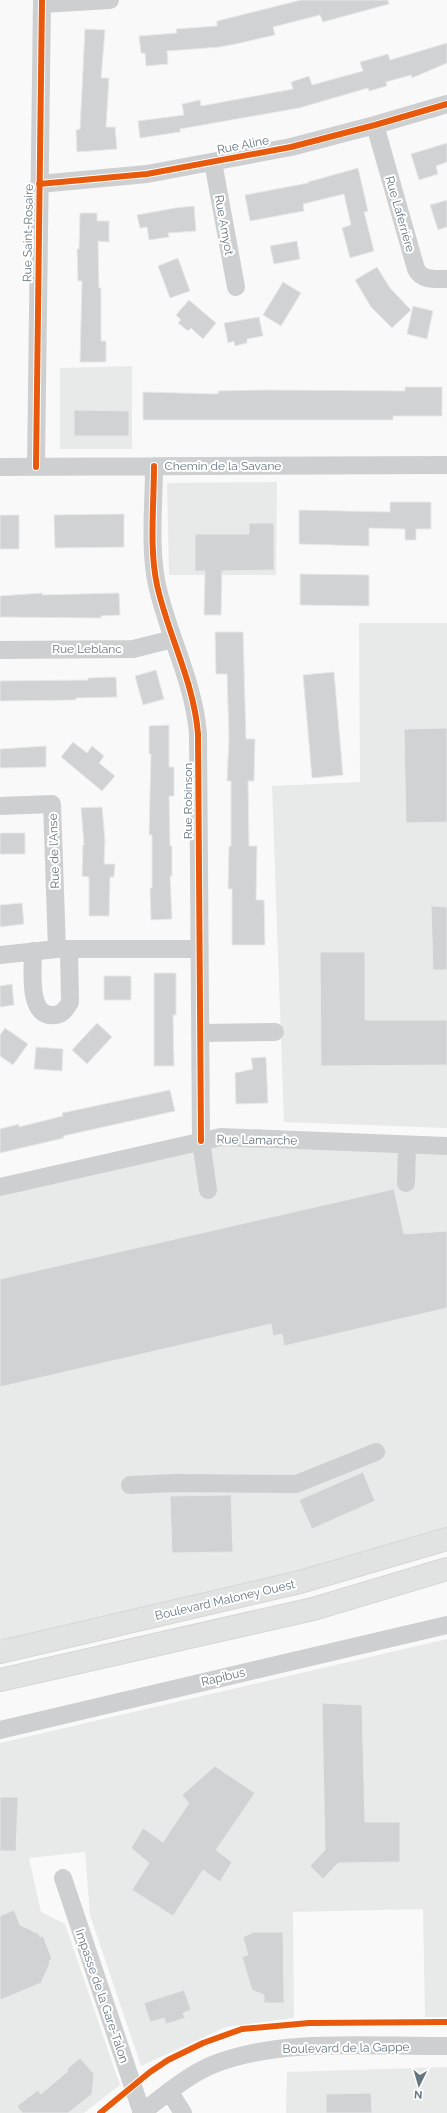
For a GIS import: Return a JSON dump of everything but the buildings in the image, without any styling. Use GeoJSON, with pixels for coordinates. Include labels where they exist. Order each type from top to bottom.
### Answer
{"type":"FeatureCollection","features":[{"type":"Feature","properties":{"kind":"main road","name":"Boulevard Maloney Ouest"},"geometry":{"type":"LineString","coordinates":[[0,1652],[327,1576],[447,1539]]}},
{"type":"Feature","properties":{"kind":"main road"},"geometry":{"type":"LineString","coordinates":[[0,1680],[313,1609],[447,1569]]}},
{"type":"Feature","properties":{"kind":"main road"},"geometry":{"type":"LineString","coordinates":[[144,1618],[150,1646]]}},
{"type":"Feature","properties":{"kind":"street"},"geometry":{"type":"LineString","coordinates":[[42,2],[110,0]]}},
{"type":"Feature","properties":{"kind":"street","name":"Rue Saint-Rosaire"},"geometry":{"type":"LineString","coordinates":[[36,467],[42,2]]}},
{"type":"Feature","properties":{"kind":"street","name":"Rue Aline"},"geometry":{"type":"LineString","coordinates":[[40,184],[128,177],[291,147],[447,104]]}},
{"type":"Feature","properties":{"kind":"street","name":"Rue Laferrière"},"geometry":{"type":"LineString","coordinates":[[375,125],[419,275],[424,278],[447,279]]}},
{"type":"Feature","properties":{"kind":"street","name":"Rue Amyot"},"geometry":{"type":"LineString","coordinates":[[213,162],[236,287]]}},
{"type":"Feature","properties":{"kind":"street","name":"Chemin de la Savane"},"geometry":{"type":"LineString","coordinates":[[0,467],[447,465]]}},
{"type":"Feature","properties":{"kind":"street","name":"Rue Robinson"},"geometry":{"type":"LineString","coordinates":[[154,466],[155,571],[160,596],[194,704],[197,719],[201,1141],[208,1190]]}},
{"type":"Feature","properties":{"kind":"street","name":"Rue Leblanc"},"geometry":{"type":"LineString","coordinates":[[0,650],[133,649],[173,640]]}},
{"type":"Feature","properties":{"kind":"street","name":"Rue de l'Anse"},"geometry":{"type":"LineString","coordinates":[[0,806],[52,804],[63,949]]}},
{"type":"Feature","properties":{"kind":"street"},"geometry":{"type":"LineString","coordinates":[[0,955],[63,949],[199,949]]}},
{"type":"Feature","properties":{"kind":"street"},"geometry":{"type":"LineString","coordinates":[[33,951],[35,1003],[39,1011],[48,1016],[57,1015],[66,1010],[70,1002],[63,949]]}},
{"type":"Feature","properties":{"kind":"street"},"geometry":{"type":"LineString","coordinates":[[200,1033],[276,1032]]}},
{"type":"Feature","properties":{"kind":"street","name":"Rue Lamarche"},"geometry":{"type":"LineString","coordinates":[[0,1187],[201,1141],[230,1137],[407,1146],[447,1146]]}},
{"type":"Feature","properties":{"kind":"street"},"geometry":{"type":"LineString","coordinates":[[406,1183],[407,1146]]}},
{"type":"Feature","properties":{"kind":"street"},"geometry":{"type":"LineString","coordinates":[[130,1485],[175,1483],[296,1484],[376,1452]]}},
{"type":"Feature","properties":{"kind":"street","name":"Rapibus"},"geometry":{"type":"LineString","coordinates":[[0,1730],[447,1625]]}},
{"type":"Feature","properties":{"kind":"street","name":"Impasse de la Gare-Talon"},"geometry":{"type":"LineString","coordinates":[[63,1878],[142,2113]]}},
{"type":"Feature","properties":{"kind":"street","name":"Boulevard de la Gappe"},"geometry":{"type":"LineString","coordinates":[[142,2113],[184,2080],[211,2066],[250,2053],[309,2046],[447,2046]]}},
{"type":"Feature","properties":{"kind":"street"},"geometry":{"type":"LineString","coordinates":[[169,2092],[184,2113]]}},
{"type":"Feature","properties":{"kind":"shaded area"},"geometry":{"type":"Polygon","coordinates":[[[132,366],[132,449],[60,449],[60,368],[132,366]]]}},
{"type":"Feature","properties":{"kind":"shaded area"},"geometry":{"type":"Polygon","coordinates":[[[277,482],[276,575],[169,575],[167,483],[277,482]]]}},
{"type":"Feature","properties":{"kind":"shaded area"},"geometry":{"type":"Polygon","coordinates":[[[359,623],[447,623],[447,1128],[284,1122],[272,786],[360,782],[359,623]]]}},
{"type":"Feature","properties":{"kind":"shaded area"},"geometry":{"type":"Polygon","coordinates":[[[182,1146],[447,1146],[447,1540],[0,1652],[0,1187],[182,1146]]]}},
{"type":"Feature","properties":{"kind":"shaded area"},"geometry":{"type":"Polygon","coordinates":[[[447,1639],[447,2017],[425,2017],[423,1909],[293,1912],[294,2018],[226,2027],[141,2066],[90,1915],[85,1852],[29,1858],[41,1912],[65,1924],[120,2085],[84,2113],[0,2113],[0,1743],[447,1639]]]}},
{"type":"Feature","properties":{"kind":"shaded area"},"geometry":{"type":"Polygon","coordinates":[[[447,2067],[447,2113],[286,2113],[287,2072],[447,2067]]]}},
{"type":"Feature","properties":{"kind":"cycle path"},"geometry":{"type":"LineString","coordinates":[[36,467],[42,0]]}},
{"type":"Feature","properties":{"kind":"cycle path"},"geometry":{"type":"LineString","coordinates":[[39,184],[147,174],[291,147],[447,104]]}},
{"type":"Feature","properties":{"kind":"cycle path"},"geometry":{"type":"LineString","coordinates":[[154,466],[152,526],[153,556],[157,585],[167,622],[186,677],[196,715],[198,734],[201,1141]]}},
{"type":"Feature","properties":{"kind":"cycle path"},"geometry":{"type":"LineString","coordinates":[[100,2113],[150,2072],[168,2060],[203,2043],[242,2029],[309,2023],[447,2022]]}}]}
